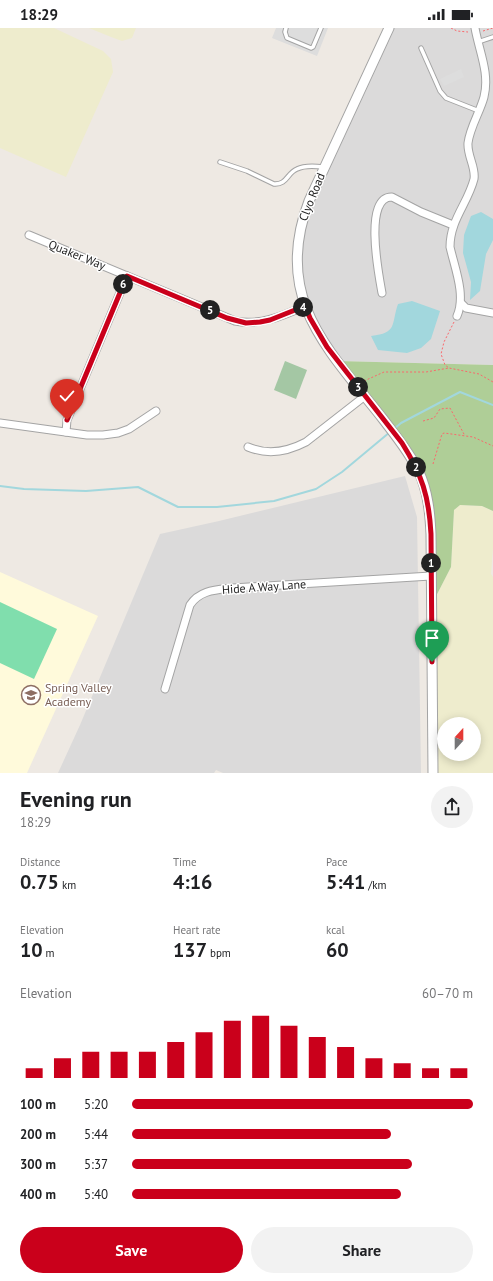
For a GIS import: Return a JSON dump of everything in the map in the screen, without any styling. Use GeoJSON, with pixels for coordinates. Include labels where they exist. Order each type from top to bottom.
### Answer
{"type":"FeatureCollection","features":[{"type":"Feature","properties":{"kind":"street","name":"Clyo Road"},"geometry":{"type":"LineString","coordinates":[[389,28],[324,167],[304,214],[298,243],[297,265],[298,280],[310,318],[327,347],[402,443],[423,484],[428,501],[431,534],[433,773]]}},
{"type":"Feature","properties":{"kind":"street"},"geometry":{"type":"LineString","coordinates":[[457,316],[461,302],[458,280],[450,247],[453,226],[474,180],[474,170],[468,149],[468,141],[489,87],[476,30]]}},
{"type":"Feature","properties":{"kind":"street"},"geometry":{"type":"LineString","coordinates":[[382,293],[374,235],[377,213],[383,200],[392,197],[453,226]]}},
{"type":"Feature","properties":{"kind":"street","name":"Quaker Way"},"geometry":{"type":"LineString","coordinates":[[29,235],[227,318],[246,323],[270,320],[305,306]]}},
{"type":"Feature","properties":{"kind":"street"},"geometry":{"type":"LineString","coordinates":[[66,432],[67,420],[127,276]]}},
{"type":"Feature","properties":{"kind":"street"},"geometry":{"type":"LineString","coordinates":[[461,302],[466,308],[493,313]]}},
{"type":"Feature","properties":{"kind":"street"},"geometry":{"type":"LineString","coordinates":[[248,447],[256,450],[271,452],[288,450],[298,446],[306,442],[365,396]]}},
{"type":"Feature","properties":{"kind":"street"},"geometry":{"type":"LineString","coordinates":[[0,424],[87,435],[102,435],[118,433],[138,424],[156,411]]}},
{"type":"Feature","properties":{"kind":"street","name":"Hide A Way Lane"},"geometry":{"type":"LineString","coordinates":[[165,689],[190,605],[197,597],[205,592],[233,588],[431,576]]}},
{"type":"Feature","properties":{"kind":"lane"},"geometry":{"type":"LineString","coordinates":[[286,28],[285,32],[287,38],[311,48],[313,47],[321,28]]}},
{"type":"Feature","properties":{"kind":"lane"},"geometry":{"type":"LineString","coordinates":[[478,42],[493,37]]}},
{"type":"Feature","properties":{"kind":"lane"},"geometry":{"type":"LineString","coordinates":[[422,48],[440,91],[446,98],[479,111]]}},
{"type":"Feature","properties":{"kind":"lane"},"geometry":{"type":"LineString","coordinates":[[220,162],[247,171],[279,185],[298,168],[313,166],[324,167]]}},
{"type":"Feature","properties":{"kind":"path"},"geometry":{"type":"LineString","coordinates":[[451,28],[457,31],[476,30],[482,32],[493,28]]}},
{"type":"Feature","properties":{"kind":"path"},"geometry":{"type":"LineString","coordinates":[[449,368],[445,365],[441,354],[444,342],[457,316]]}},
{"type":"Feature","properties":{"kind":"path"},"geometry":{"type":"LineString","coordinates":[[355,384],[384,372],[426,372],[449,368],[479,374],[493,382]]}},
{"type":"Feature","properties":{"kind":"path"},"geometry":{"type":"LineString","coordinates":[[423,421],[434,418],[440,410],[450,408],[466,436]]}},
{"type":"Feature","properties":{"kind":"path"},"geometry":{"type":"LineString","coordinates":[[433,464],[442,434],[444,433],[474,437],[493,446]]}},
{"type":"Feature","properties":{"kind":"shaded area"},"geometry":{"type":"Polygon","coordinates":[[[0,28],[54,28],[103,51],[111,59],[113,72],[66,177],[0,148],[0,28]]]}},
{"type":"Feature","properties":{"kind":"shaded area"},"geometry":{"type":"Polygon","coordinates":[[[89,28],[136,28],[132,38],[122,41],[89,28]]]}},
{"type":"Feature","properties":{"kind":"shaded area"},"geometry":{"type":"Polygon","coordinates":[[[276,28],[328,28],[317,56],[272,38],[276,28]]]}},
{"type":"Feature","properties":{"kind":"shaded area"},"geometry":{"type":"Polygon","coordinates":[[[389,28],[493,28],[493,365],[337,361],[301,293],[300,227],[389,28]]]}},
{"type":"Feature","properties":{"kind":"shaded area"},"geometry":{"type":"Polygon","coordinates":[[[461,69],[464,77],[444,86],[440,79],[461,69]]]}},
{"type":"Feature","properties":{"kind":"shaded area"},"geometry":{"type":"Polygon","coordinates":[[[405,476],[417,517],[421,773],[223,773],[216,770],[214,773],[58,773],[80,725],[160,534],[405,476]]]}},
{"type":"Feature","properties":{"kind":"shaded area"},"geometry":{"type":"Polygon","coordinates":[[[460,505],[482,506],[493,511],[491,574],[493,577],[493,773],[433,773],[432,604],[451,567],[454,510],[460,505]]]}},
{"type":"Feature","properties":{"kind":"shaded area","name":"Spring Valley Academy"},"geometry":{"type":"Polygon","coordinates":[[[0,572],[98,616],[27,773],[0,773],[0,572]]]}},
{"type":"Feature","properties":{"kind":"green space"},"geometry":{"type":"Polygon","coordinates":[[[285,361],[307,370],[296,399],[274,390],[285,361]]]}},
{"type":"Feature","properties":{"kind":"green space"},"geometry":{"type":"Polygon","coordinates":[[[337,361],[493,365],[493,511],[482,506],[460,505],[454,510],[451,567],[432,604],[431,534],[419,473],[337,361]]]}},
{"type":"Feature","properties":{"kind":"green space"},"geometry":{"type":"Polygon","coordinates":[[[0,602],[57,629],[34,679],[0,663],[0,602]]]}},
{"type":"Feature","properties":{"kind":"water"},"geometry":{"type":"Polygon","coordinates":[[[481,212],[493,219],[493,240],[486,254],[480,291],[470,300],[471,282],[463,253],[464,235],[471,216],[481,212]]]}},
{"type":"Feature","properties":{"kind":"water"},"geometry":{"type":"Polygon","coordinates":[[[412,301],[440,311],[431,339],[421,348],[407,353],[378,350],[371,336],[380,335],[390,330],[394,322],[398,304],[412,301]]]}},
{"type":"Feature","properties":{"kind":"waterway"},"geometry":{"type":"LineString","coordinates":[[394,429],[401,423],[460,392],[493,405]]}},
{"type":"Feature","properties":{"kind":"waterway"},"geometry":{"type":"LineString","coordinates":[[0,486],[24,489],[86,491],[138,487],[178,507],[217,507],[274,501],[316,489],[342,472],[390,432]]}},
{"type":"Feature","properties":{"kind":"place","name":"Spring Valley Academy"},"geometry":{"type":"Point","coordinates":[31,695]}},
{"type":"Feature","properties":{"kind":"route"},"geometry":{"type":"LineString","coordinates":[[67,420],[127,276],[227,318],[246,323],[270,320],[305,306],[318,333],[327,347],[402,443],[419,473],[425,489],[430,515],[431,534],[432,662]]}}]}
